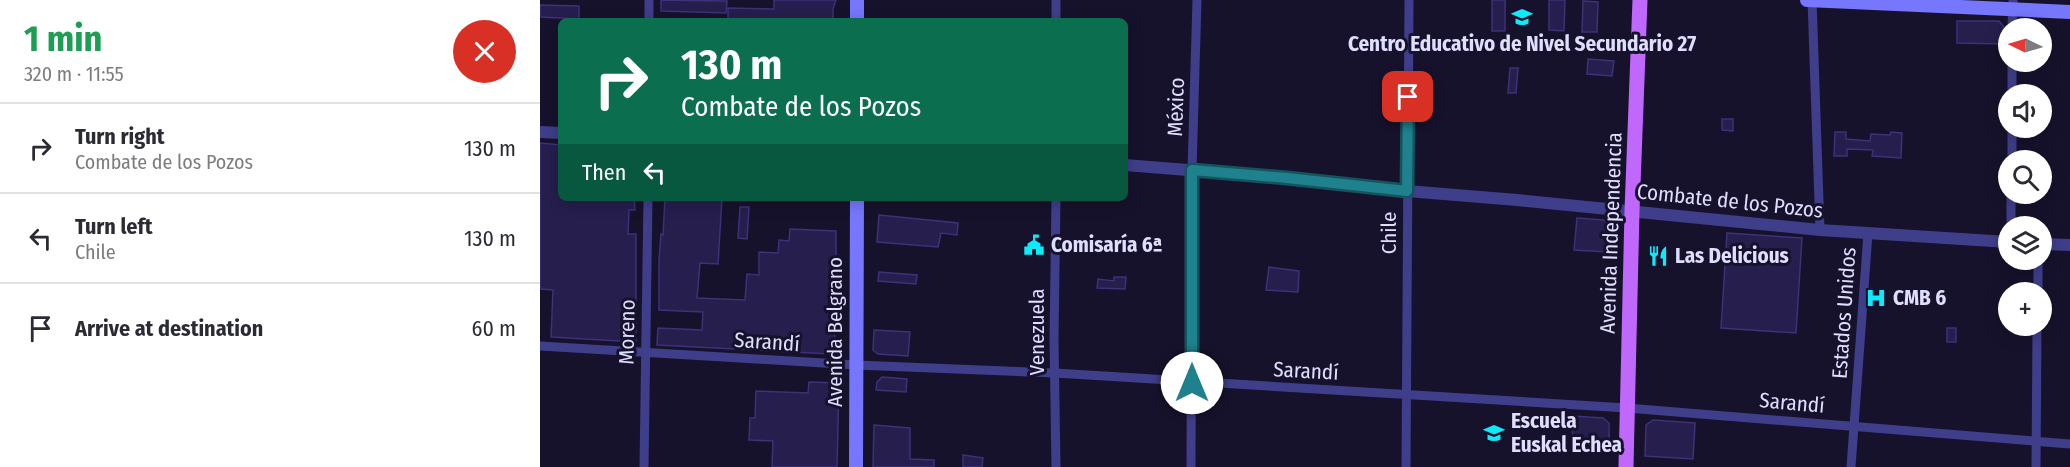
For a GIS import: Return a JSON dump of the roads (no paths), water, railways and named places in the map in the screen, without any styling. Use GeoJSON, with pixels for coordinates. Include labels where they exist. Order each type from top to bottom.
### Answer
{"type":"FeatureCollection","features":[{"type":"Feature","properties":{"kind":"main road"},"geometry":{"type":"LineString","coordinates":[[857,0],[857,18]]}},
{"type":"Feature","properties":{"kind":"main road","name":"Avenida Independencia"},"geometry":{"type":"LineString","coordinates":[[1626,467],[1640,0]]}},
{"type":"Feature","properties":{"kind":"main road"},"geometry":{"type":"LineString","coordinates":[[1807,0],[2012,5],[2070,12]]}},
{"type":"Feature","properties":{"kind":"main road","name":"Avenida Belgrano"},"geometry":{"type":"LineString","coordinates":[[856,467],[857,201]]}},
{"type":"Feature","properties":{"kind":"street"},"geometry":{"type":"LineString","coordinates":[[649,0],[649,18]]}},
{"type":"Feature","properties":{"kind":"street"},"geometry":{"type":"LineString","coordinates":[[1056,0],[1056,18]]}},
{"type":"Feature","properties":{"kind":"street","name":"México"},"geometry":{"type":"LineString","coordinates":[[1191,467],[1192,170],[1197,0]]}},
{"type":"Feature","properties":{"kind":"street","name":"Chile"},"geometry":{"type":"LineString","coordinates":[[1406,467],[1409,0]]}},
{"type":"Feature","properties":{"kind":"street","name":"Estados Unidos"},"geometry":{"type":"LineString","coordinates":[[1812,0],[1820,231]]}},
{"type":"Feature","properties":{"kind":"street"},"geometry":{"type":"LineString","coordinates":[[540,132],[558,134]]}},
{"type":"Feature","properties":{"kind":"street","name":"Combate de los Pozos"},"geometry":{"type":"LineString","coordinates":[[1128,165],[1509,199],[1820,231],[1998,242]]}},
{"type":"Feature","properties":{"kind":"street","name":"Moreno"},"geometry":{"type":"LineString","coordinates":[[644,467],[648,201]]}},
{"type":"Feature","properties":{"kind":"street","name":"Venezuela"},"geometry":{"type":"LineString","coordinates":[[1056,201],[1056,467]]}},
{"type":"Feature","properties":{"kind":"street","name":"Estados Unidos"},"geometry":{"type":"LineString","coordinates":[[1851,467],[1868,234]]}},
{"type":"Feature","properties":{"kind":"street"},"geometry":{"type":"LineString","coordinates":[[2052,244],[2070,245]]}},
{"type":"Feature","properties":{"kind":"street"},"geometry":{"type":"LineString","coordinates":[[2036,467],[2037,336]]}},
{"type":"Feature","properties":{"kind":"street","name":"Sarandí"},"geometry":{"type":"LineString","coordinates":[[540,346],[1627,408],[2070,444]]}},
{"type":"Feature","properties":{"kind":"place","name":"Centro Educativo de Nivel Secundario 27"},"geometry":{"type":"Point","coordinates":[1522,17]}},
{"type":"Feature","properties":{"kind":"place","name":"Comisaría 6ª"},"geometry":{"type":"Point","coordinates":[1034,245]}},
{"type":"Feature","properties":{"kind":"place","name":"Las Delicious"},"geometry":{"type":"Point","coordinates":[1658,256]}},
{"type":"Feature","properties":{"kind":"place","name":"CMB 6"},"geometry":{"type":"Point","coordinates":[1876,298]}},
{"type":"Feature","properties":{"kind":"place","name":"Escuela Euskal Echea"},"geometry":{"type":"Point","coordinates":[1494,433]}}]}
